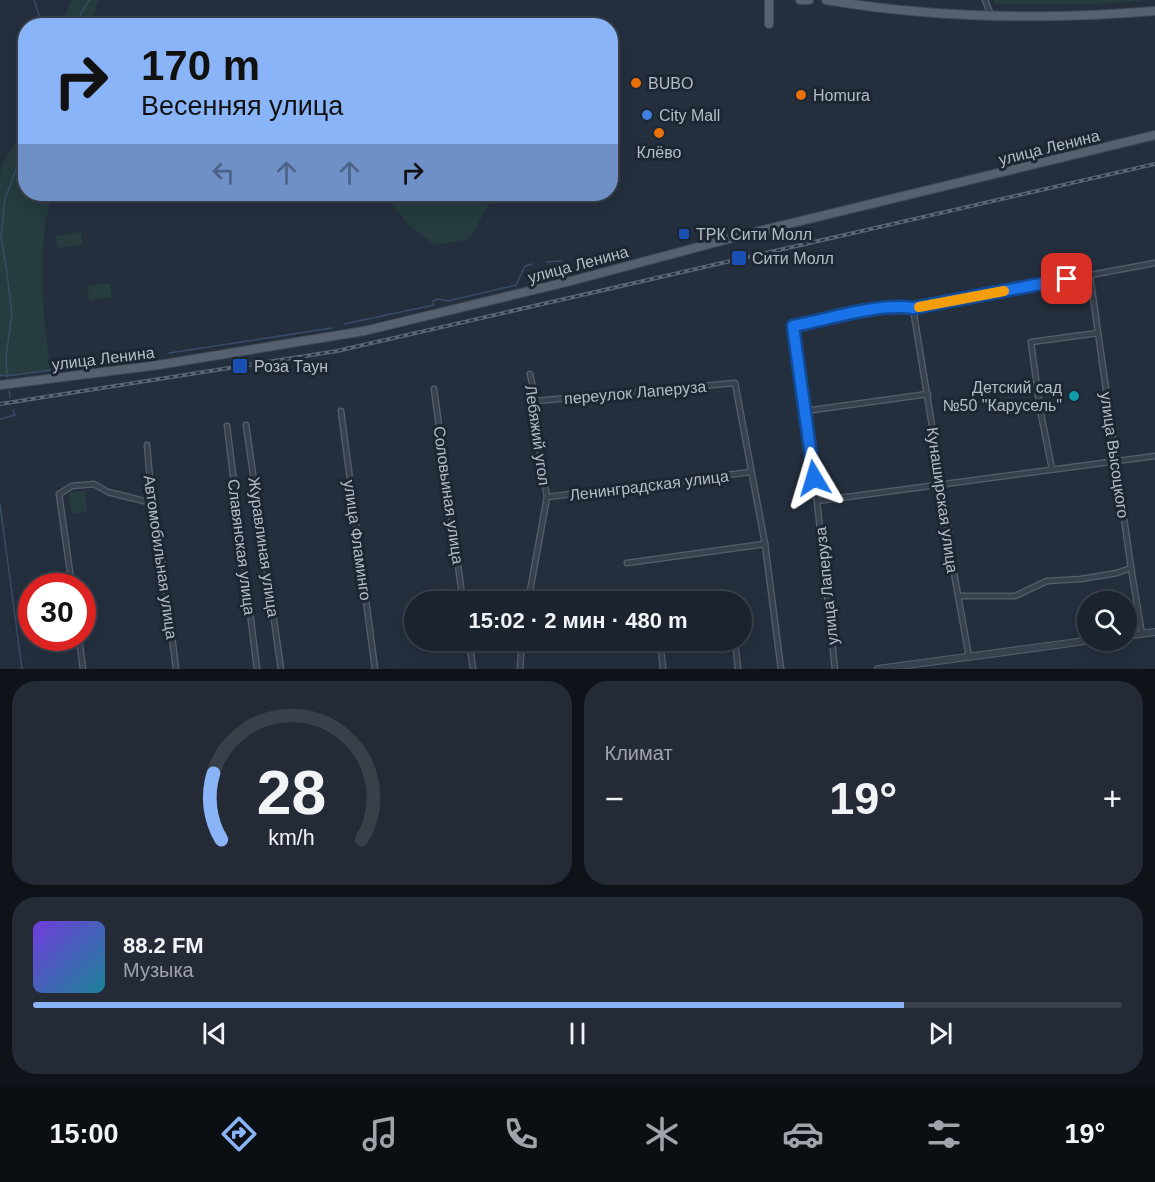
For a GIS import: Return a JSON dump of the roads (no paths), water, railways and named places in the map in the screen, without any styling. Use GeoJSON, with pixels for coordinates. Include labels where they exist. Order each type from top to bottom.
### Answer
{"type":"FeatureCollection","features":[{"type":"Feature","properties":{"kind":"main road"},"geometry":{"type":"LineString","coordinates":[[764,0],[770,23]]}},
{"type":"Feature","properties":{"kind":"main road"},"geometry":{"type":"LineString","coordinates":[[770,0],[770,23]]}},
{"type":"Feature","properties":{"kind":"main road"},"geometry":{"type":"LineString","coordinates":[[770,23],[777,0]]}},
{"type":"Feature","properties":{"kind":"main road"},"geometry":{"type":"LineString","coordinates":[[800,0],[809,0]]}},
{"type":"Feature","properties":{"kind":"main road"},"geometry":{"type":"LineString","coordinates":[[826,0],[912,12],[991,15],[1155,11]]}},
{"type":"Feature","properties":{"kind":"main road","name":"улица Ленина"},"geometry":{"type":"LineString","coordinates":[[0,385],[158,365],[364,331],[570,281],[751,233],[1155,135]]}},
{"type":"Feature","properties":{"kind":"street"},"geometry":{"type":"LineString","coordinates":[[986,0],[991,15]]}},
{"type":"Feature","properties":{"kind":"street"},"geometry":{"type":"LineString","coordinates":[[913,308],[1155,263]]}},
{"type":"Feature","properties":{"kind":"street","name":"улица Высоцкого"},"geometry":{"type":"LineString","coordinates":[[1090,275],[1142,634]]}},
{"type":"Feature","properties":{"kind":"street","name":"улица Лаперуза"},"geometry":{"type":"LineString","coordinates":[[835,669],[806,411],[793,326],[901,306],[913,308]]}},
{"type":"Feature","properties":{"kind":"street","name":"Кунаширская улица"},"geometry":{"type":"LineString","coordinates":[[913,308],[969,657]]}},
{"type":"Feature","properties":{"kind":"street"},"geometry":{"type":"LineString","coordinates":[[1052,469],[1040,409],[1031,342],[1098,333]]}},
{"type":"Feature","properties":{"kind":"street","name":"Лебяжий угол"},"geometry":{"type":"LineString","coordinates":[[530,374],[536,400],[534,414],[547,497],[530,591]]}},
{"type":"Feature","properties":{"kind":"street","name":"переулок Лаперуза"},"geometry":{"type":"LineString","coordinates":[[536,400],[735,383],[751,472]]}},
{"type":"Feature","properties":{"kind":"street","name":"Соловьиная улица"},"geometry":{"type":"LineString","coordinates":[[434,389],[462,591]]}},
{"type":"Feature","properties":{"kind":"street"},"geometry":{"type":"LineString","coordinates":[[806,411],[928,394]]}},
{"type":"Feature","properties":{"kind":"street","name":"улица Фламинго"},"geometry":{"type":"LineString","coordinates":[[341,411],[375,669]]}},
{"type":"Feature","properties":{"kind":"street","name":"Славянская улица"},"geometry":{"type":"LineString","coordinates":[[227,426],[257,669]]}},
{"type":"Feature","properties":{"kind":"street","name":"Журавлиная улица"},"geometry":{"type":"LineString","coordinates":[[246,426],[281,669]]}},
{"type":"Feature","properties":{"kind":"street","name":"Автомобильная улица"},"geometry":{"type":"LineString","coordinates":[[147,445],[152,503],[164,572],[176,669]]}},
{"type":"Feature","properties":{"kind":"street"},"geometry":{"type":"LineString","coordinates":[[817,501],[1155,456]]}},
{"type":"Feature","properties":{"kind":"street"},"geometry":{"type":"LineString","coordinates":[[751,472],[765,544],[781,669]]}},
{"type":"Feature","properties":{"kind":"street","name":"Ленинградская улица"},"geometry":{"type":"LineString","coordinates":[[547,497],[751,472]]}},
{"type":"Feature","properties":{"kind":"street"},"geometry":{"type":"LineString","coordinates":[[70,573],[59,494],[72,486],[94,484],[108,492],[152,503]]}},
{"type":"Feature","properties":{"kind":"street"},"geometry":{"type":"LineString","coordinates":[[627,563],[765,544]]}},
{"type":"Feature","properties":{"kind":"street"},"geometry":{"type":"LineString","coordinates":[[958,596],[1015,596],[1047,581],[1081,579],[1117,573],[1131,568]]}},
{"type":"Feature","properties":{"kind":"street"},"geometry":{"type":"LineString","coordinates":[[1137,635],[1155,632]]}},
{"type":"Feature","properties":{"kind":"street"},"geometry":{"type":"LineString","coordinates":[[878,669],[1077,642]]}},
{"type":"Feature","properties":{"kind":"street"},"geometry":{"type":"LineString","coordinates":[[81,651],[83,669]]}},
{"type":"Feature","properties":{"kind":"street"},"geometry":{"type":"LineString","coordinates":[[471,651],[473,669]]}},
{"type":"Feature","properties":{"kind":"street"},"geometry":{"type":"LineString","coordinates":[[520,669],[521,651]]}},
{"type":"Feature","properties":{"kind":"street"},"geometry":{"type":"LineString","coordinates":[[661,651],[663,669]]}},
{"type":"Feature","properties":{"kind":"street"},"geometry":{"type":"LineString","coordinates":[[736,651],[738,669]]}},
{"type":"Feature","properties":{"kind":"waterway"},"geometry":{"type":"LineString","coordinates":[[34,0],[41,18]]}},
{"type":"Feature","properties":{"kind":"waterway"},"geometry":{"type":"LineString","coordinates":[[79,18],[89,0]]}},
{"type":"Feature","properties":{"kind":"waterway"},"geometry":{"type":"LineString","coordinates":[[7,377],[6,357],[12,314],[1,237],[5,199],[18,164]]}},
{"type":"Feature","properties":{"kind":"waterway"},"geometry":{"type":"LineString","coordinates":[[546,262],[562,261]]}},
{"type":"Feature","properties":{"kind":"waterway"},"geometry":{"type":"LineString","coordinates":[[344,324],[434,305],[433,301],[438,299],[448,301],[516,285],[525,266],[532,264]]}},
{"type":"Feature","properties":{"kind":"waterway"},"geometry":{"type":"LineString","coordinates":[[169,353],[332,328]]}},
{"type":"Feature","properties":{"kind":"waterway"},"geometry":{"type":"LineString","coordinates":[[0,375],[7,376],[152,356]]}},
{"type":"Feature","properties":{"kind":"waterway"},"geometry":{"type":"LineString","coordinates":[[9,391],[10,397]]}},
{"type":"Feature","properties":{"kind":"waterway"},"geometry":{"type":"LineString","coordinates":[[0,419],[15,415],[13,410]]}},
{"type":"Feature","properties":{"kind":"waterway"},"geometry":{"type":"LineString","coordinates":[[0,504],[22,669]]}},
{"type":"Feature","properties":{"kind":"railway"},"geometry":{"type":"LineString","coordinates":[[0,404],[337,351],[1155,164]]}},
{"type":"Feature","properties":{"kind":"place","name":"BUBO"},"geometry":{"type":"Point","coordinates":[636,83]}},
{"type":"Feature","properties":{"kind":"place","name":"Homura"},"geometry":{"type":"Point","coordinates":[801,95]}},
{"type":"Feature","properties":{"kind":"place","name":"City Mall"},"geometry":{"type":"Point","coordinates":[647,115]}},
{"type":"Feature","properties":{"kind":"place","name":"Клёво"},"geometry":{"type":"Point","coordinates":[659,133]}},
{"type":"Feature","properties":{"kind":"place","name":"ТРК Сити Молл"},"geometry":{"type":"Point","coordinates":[684,234]}},
{"type":"Feature","properties":{"kind":"place","name":"Сити Молл"},"geometry":{"type":"Point","coordinates":[739,258]}},
{"type":"Feature","properties":{"kind":"place","name":"Роза Таун"},"geometry":{"type":"Point","coordinates":[240,366]}},
{"type":"Feature","properties":{"kind":"place","name":"Детский сад №50 \"Карусель\""},"geometry":{"type":"Point","coordinates":[1074,396]}}]}
